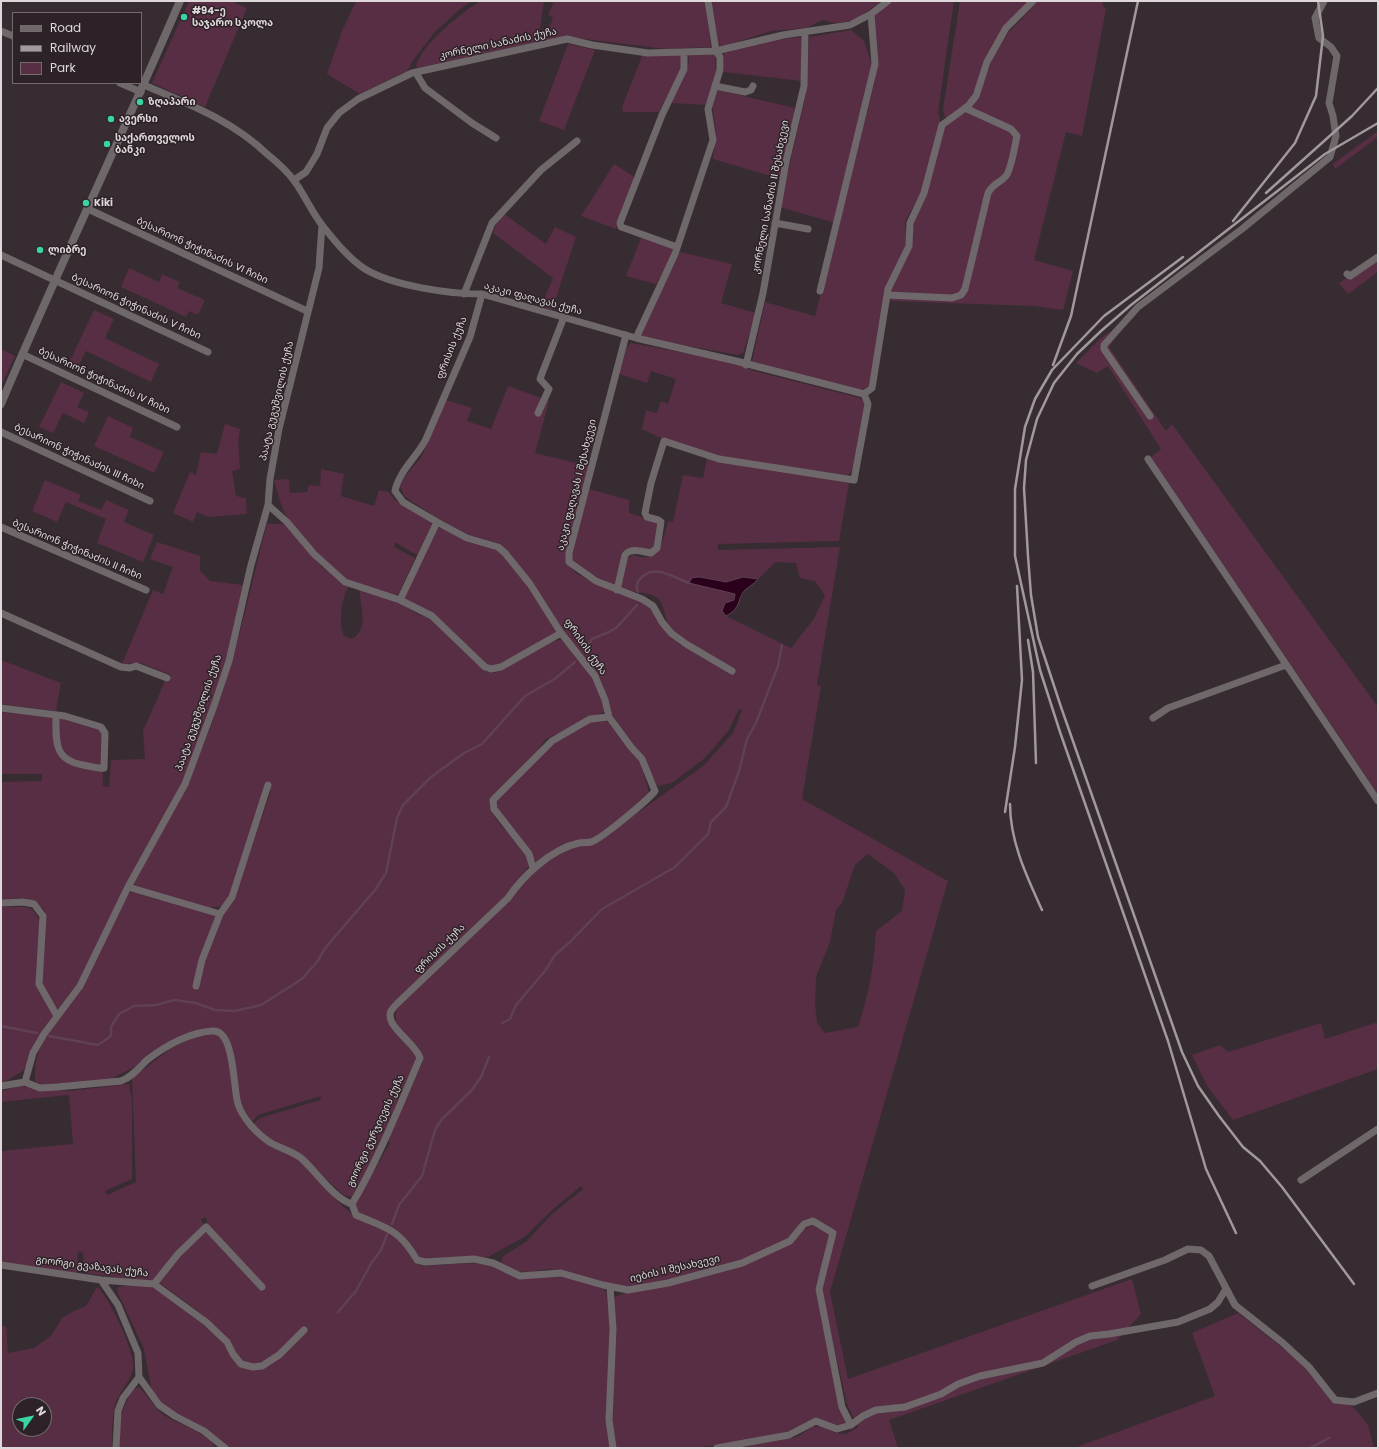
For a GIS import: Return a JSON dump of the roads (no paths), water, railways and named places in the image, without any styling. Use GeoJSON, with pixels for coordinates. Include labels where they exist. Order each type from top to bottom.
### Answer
{"type":"FeatureCollection","features":[{"type":"Feature","properties":{"kind":"street"},"geometry":{"type":"LineString","coordinates":[[1,404],[180,1]]}},
{"type":"Feature","properties":{"kind":"street"},"geometry":{"type":"LineString","coordinates":[[636,338],[677,247],[713,140],[708,109],[720,70],[720,57],[716,51],[708,1]]}},
{"type":"Feature","properties":{"kind":"street","name":"კორნელი სანაძის ქუჩა"},"geometry":{"type":"LineString","coordinates":[[294,180],[306,172],[318,154],[326,128],[339,113],[358,99],[416,72],[567,39],[592,46],[648,53],[716,51],[783,35],[850,25],[871,14],[888,1]]}},
{"type":"Feature","properties":{"kind":"street"},"geometry":{"type":"LineString","coordinates":[[617,590],[625,555],[633,550],[651,553],[657,548],[661,522],[647,517],[645,513],[651,483],[664,441],[719,459],[854,480],[868,404],[864,394],[872,388],[887,295],[909,246],[910,223],[924,193],[942,125],[965,108],[976,96],[987,62],[1006,28],[1033,1]]}},
{"type":"Feature","properties":{"kind":"street"},"geometry":{"type":"LineString","coordinates":[[1150,416],[1104,349],[1104,345],[1138,307],[1242,229],[1330,157],[1336,136],[1333,116],[1329,103],[1337,56],[1332,47],[1319,38],[1315,18],[1324,1]]}},
{"type":"Feature","properties":{"kind":"street"},"geometry":{"type":"LineString","coordinates":[[820,291],[875,64],[871,14]]}},
{"type":"Feature","properties":{"kind":"street"},"geometry":{"type":"LineString","coordinates":[[1,31],[12,36]]}},
{"type":"Feature","properties":{"kind":"street","name":"კორნელი სანაძის II შესახვევი"},"geometry":{"type":"LineString","coordinates":[[746,365],[763,293],[786,162],[804,86],[805,32]]}},
{"type":"Feature","properties":{"kind":"street"},"geometry":{"type":"LineString","coordinates":[[677,247],[626,230],[621,227],[620,224],[662,115],[684,69],[684,52]]}},
{"type":"Feature","properties":{"kind":"street"},"geometry":{"type":"LineString","coordinates":[[416,72],[425,88],[472,123],[496,138]]}},
{"type":"Feature","properties":{"kind":"street","name":"აკაკი ფაღავას ქუჩა"},"geometry":{"type":"LineString","coordinates":[[124,84],[142,89],[223,120],[241,131],[267,153],[294,180],[322,224],[364,268],[382,277],[398,283],[464,294],[482,294],[636,338],[864,394]]}},
{"type":"Feature","properties":{"kind":"street"},"geometry":{"type":"LineString","coordinates":[[715,86],[745,92],[750,90],[752,86]]}},
{"type":"Feature","properties":{"kind":"street"},"geometry":{"type":"LineString","coordinates":[[887,295],[952,298],[962,295],[965,289],[988,193],[993,185],[1008,173],[1017,136],[1011,129],[965,108]]}},
{"type":"Feature","properties":{"kind":"street"},"geometry":{"type":"LineString","coordinates":[[464,294],[492,223],[541,170],[577,141]]}},
{"type":"Feature","properties":{"kind":"street","name":"ბესარიონ ჭიჭინაძის VI ჩიხი"},"geometry":{"type":"LineString","coordinates":[[88,209],[307,311]]}},
{"type":"Feature","properties":{"kind":"street"},"geometry":{"type":"LineString","coordinates":[[775,223],[808,229]]}},
{"type":"Feature","properties":{"kind":"street","name":"პაატა გუგუშვილის ქუჩა"},"geometry":{"type":"LineString","coordinates":[[26,1082],[33,1053],[44,1034],[80,986],[128,887],[184,784],[214,706],[229,661],[251,565],[268,505],[270,479],[278,429],[294,373],[307,311],[319,268],[322,224]]}},
{"type":"Feature","properties":{"kind":"street","name":"ბესარიონ ჭიჭინაძის V ჩიხი"},"geometry":{"type":"LineString","coordinates":[[1,255],[208,352]]}},
{"type":"Feature","properties":{"kind":"street"},"geometry":{"type":"LineString","coordinates":[[1347,274],[1350,276],[1378,257]]}},
{"type":"Feature","properties":{"kind":"street","name":"ფრისის ქუჩა"},"geometry":{"type":"LineString","coordinates":[[390,1018],[391,1012],[404,997],[508,898],[518,882],[533,868],[555,854],[578,843],[592,842],[648,800],[655,791],[642,760],[608,717],[605,700],[595,676],[561,633],[533,589],[505,553],[498,547],[467,538],[437,522],[414,507],[403,502],[395,491],[396,483],[404,470],[418,454],[426,440],[470,337],[482,294]]}},
{"type":"Feature","properties":{"kind":"street"},"geometry":{"type":"LineString","coordinates":[[538,412],[549,390],[540,379],[540,376],[564,317]]}},
{"type":"Feature","properties":{"kind":"street","name":"აკაკი ფაღავას I შესახვევი"},"geometry":{"type":"LineString","coordinates":[[626,335],[569,553],[570,562],[578,570],[596,581],[642,599],[654,606],[662,622],[671,633],[686,644],[732,671]]}},
{"type":"Feature","properties":{"kind":"street","name":"ბესარიონ ჭიჭინაძის IV ჩიხი"},"geometry":{"type":"LineString","coordinates":[[22,354],[178,427]]}},
{"type":"Feature","properties":{"kind":"street","name":"ბესარიონ ჭიჭინაძის III ჩიხი"},"geometry":{"type":"LineString","coordinates":[[1,432],[150,501]]}},
{"type":"Feature","properties":{"kind":"street"},"geometry":{"type":"LineString","coordinates":[[1148,459],[1378,801]]}},
{"type":"Feature","properties":{"kind":"street"},"geometry":{"type":"LineString","coordinates":[[268,505],[287,522],[314,554],[345,582],[400,600],[432,616],[463,644],[485,667],[491,669],[501,667],[561,633]]}},
{"type":"Feature","properties":{"kind":"street"},"geometry":{"type":"LineString","coordinates":[[400,600],[437,522]]}},
{"type":"Feature","properties":{"kind":"street","name":"ბესარიონ ჭიჭინაძის II ჩიხი"},"geometry":{"type":"LineString","coordinates":[[1,528],[146,590]]}},
{"type":"Feature","properties":{"kind":"street"},"geometry":{"type":"LineString","coordinates":[[1,613],[121,667],[130,668],[136,666],[167,678]]}},
{"type":"Feature","properties":{"kind":"street"},"geometry":{"type":"LineString","coordinates":[[1153,718],[1168,708],[1286,665]]}},
{"type":"Feature","properties":{"kind":"street"},"geometry":{"type":"LineString","coordinates":[[1,708],[65,716],[104,730],[105,766],[102,768],[72,763],[62,756],[56,744],[56,715]]}},
{"type":"Feature","properties":{"kind":"street"},"geometry":{"type":"LineString","coordinates":[[533,868],[529,854],[494,809],[493,800],[552,741],[590,719],[608,717]]}},
{"type":"Feature","properties":{"kind":"street"},"geometry":{"type":"LineString","coordinates":[[196,986],[202,960],[220,914],[232,897],[268,785]]}},
{"type":"Feature","properties":{"kind":"street"},"geometry":{"type":"LineString","coordinates":[[128,887],[220,914]]}},
{"type":"Feature","properties":{"kind":"street"},"geometry":{"type":"LineString","coordinates":[[1,903],[23,902],[34,904],[43,916],[39,984],[57,1016]]}},
{"type":"Feature","properties":{"kind":"street","name":"გიორგი გურჯიევის ქუჩა"},"geometry":{"type":"LineString","coordinates":[[1,1086],[26,1082],[40,1088],[46,1088],[121,1081],[128,1078],[148,1060],[171,1045],[195,1034],[216,1030],[224,1035],[228,1044],[237,1102],[244,1118],[270,1142],[300,1157],[342,1200],[352,1204],[365,1182],[384,1143],[420,1058],[415,1047],[393,1026],[390,1018]]}},
{"type":"Feature","properties":{"kind":"street"},"geometry":{"type":"LineString","coordinates":[[1301,1180],[1378,1129]]}},
{"type":"Feature","properties":{"kind":"street","name":"იების II შესახვევი"},"geometry":{"type":"LineString","coordinates":[[352,1204],[356,1215],[395,1232],[407,1242],[417,1260],[425,1262],[474,1259],[493,1263],[520,1276],[561,1273],[610,1287],[628,1290],[668,1282],[742,1263],[790,1241],[804,1224],[813,1221],[833,1233],[819,1289],[842,1407],[851,1425]]}},
{"type":"Feature","properties":{"kind":"street"},"geometry":{"type":"LineString","coordinates":[[154,1284],[178,1254],[206,1227],[262,1287]]}},
{"type":"Feature","properties":{"kind":"street"},"geometry":{"type":"LineString","coordinates":[[1092,1286],[1165,1260],[1188,1249],[1201,1250],[1209,1256],[1235,1305],[1283,1343],[1309,1367],[1335,1400],[1354,1402],[1378,1393]]}},
{"type":"Feature","properties":{"kind":"street","name":"გიორგი გვაზავას ქუჩა"},"geometry":{"type":"LineString","coordinates":[[1,1265],[101,1280],[154,1284],[206,1322],[227,1342],[241,1364],[253,1367],[262,1366],[279,1354],[304,1330]]}},
{"type":"Feature","properties":{"kind":"street"},"geometry":{"type":"LineString","coordinates":[[101,1280],[118,1305],[138,1353],[139,1377],[159,1405],[175,1416],[204,1431],[222,1447]]}},
{"type":"Feature","properties":{"kind":"street"},"geometry":{"type":"LineString","coordinates":[[610,1287],[613,1329],[609,1420],[613,1448]]}},
{"type":"Feature","properties":{"kind":"street"},"geometry":{"type":"LineString","coordinates":[[717,1448],[789,1435],[816,1421],[837,1429],[851,1425],[863,1416],[876,1410],[905,1407],[941,1394],[958,1384],[980,1376],[1043,1363],[1076,1342],[1090,1336],[1124,1332],[1178,1322],[1210,1309],[1218,1302],[1226,1289]]}},
{"type":"Feature","properties":{"kind":"street"},"geometry":{"type":"LineString","coordinates":[[116,1448],[118,1411],[123,1398],[139,1377]]}},
{"type":"Feature","properties":{"kind":"waterway"},"geometry":{"type":"LineString","coordinates":[[638,592],[638,581],[646,574],[652,572],[665,573],[689,583]]}},
{"type":"Feature","properties":{"kind":"waterway"},"geometry":{"type":"LineString","coordinates":[[584,651],[592,639],[616,628],[637,605]]}},
{"type":"Feature","properties":{"kind":"waterway"},"geometry":{"type":"LineString","coordinates":[[502,1023],[510,1019],[516,1005],[545,971],[555,955],[570,942],[602,909],[675,867],[708,834],[711,822],[726,807],[739,771],[747,739],[756,723],[778,666],[782,645]]}},
{"type":"Feature","properties":{"kind":"waterway"},"geometry":{"type":"LineString","coordinates":[[49,1036],[98,1045],[111,1036],[111,1027],[119,1014],[134,1006],[156,1005],[174,1000],[196,1003],[215,1010],[235,1011],[261,1005],[302,979],[317,962],[326,947],[375,890],[386,873],[397,818],[403,805],[431,777],[464,753],[482,744],[525,696],[556,678],[575,662]]}},
{"type":"Feature","properties":{"kind":"waterway"},"geometry":{"type":"LineString","coordinates":[[1,1026],[37,1033]]}},
{"type":"Feature","properties":{"kind":"waterway"},"geometry":{"type":"LineString","coordinates":[[392,1224],[399,1205],[422,1176],[435,1130],[442,1119],[472,1090],[481,1077],[489,1057]]}},
{"type":"Feature","properties":{"kind":"waterway"},"geometry":{"type":"LineString","coordinates":[[338,1312],[356,1291],[372,1262],[381,1250],[387,1235]]}},
{"type":"Feature","properties":{"kind":"waterway"},"geometry":{"type":"LineString","coordinates":[[1310,1448],[1329,1438]]}},
{"type":"Feature","properties":{"kind":"railway"},"geometry":{"type":"LineString","coordinates":[[1053,365],[1071,316],[1138,1]]}},
{"type":"Feature","properties":{"kind":"railway"},"geometry":{"type":"LineString","coordinates":[[1233,221],[1295,143],[1316,96],[1323,36],[1318,1]]}},
{"type":"Feature","properties":{"kind":"railway"},"geometry":{"type":"LineString","coordinates":[[1266,193],[1352,116],[1378,88]]}},
{"type":"Feature","properties":{"kind":"railway"},"geometry":{"type":"LineString","coordinates":[[1354,1284],[1282,1187],[1260,1161],[1243,1147],[1219,1116],[1198,1086],[1182,1052],[1061,707],[1038,637],[1031,595],[1024,488],[1026,460],[1037,419],[1054,383],[1077,354],[1131,305],[1325,154],[1378,123]]}},
{"type":"Feature","properties":{"kind":"railway"},"geometry":{"type":"LineString","coordinates":[[1183,257],[1104,316],[1052,370],[1035,399],[1025,427],[1015,489],[1015,556],[1040,670],[1060,732],[1168,1041],[1206,1169],[1236,1233]]}},
{"type":"Feature","properties":{"kind":"railway"},"geometry":{"type":"LineString","coordinates":[[1005,812],[1015,747],[1022,680],[1017,586]]}},
{"type":"Feature","properties":{"kind":"railway"},"geometry":{"type":"LineString","coordinates":[[1028,640],[1033,672],[1036,763]]}},
{"type":"Feature","properties":{"kind":"railway"},"geometry":{"type":"LineString","coordinates":[[1010,804],[1016,846],[1025,872],[1042,910]]}},
{"type":"Feature","properties":{"kind":"place","name":"#94-ე საჯარო სკოლა"},"geometry":{"type":"Point","coordinates":[184,17]}},
{"type":"Feature","properties":{"kind":"place","name":"ზღაპარი"},"geometry":{"type":"Point","coordinates":[140,102]}},
{"type":"Feature","properties":{"kind":"place","name":"ავერსი"},"geometry":{"type":"Point","coordinates":[111,119]}},
{"type":"Feature","properties":{"kind":"place","name":"საქართველოს ბანკი"},"geometry":{"type":"Point","coordinates":[107,144]}},
{"type":"Feature","properties":{"kind":"place","name":"Kiki"},"geometry":{"type":"Point","coordinates":[86,203]}},
{"type":"Feature","properties":{"kind":"place","name":"ლიბრე"},"geometry":{"type":"Point","coordinates":[40,250]}}]}
